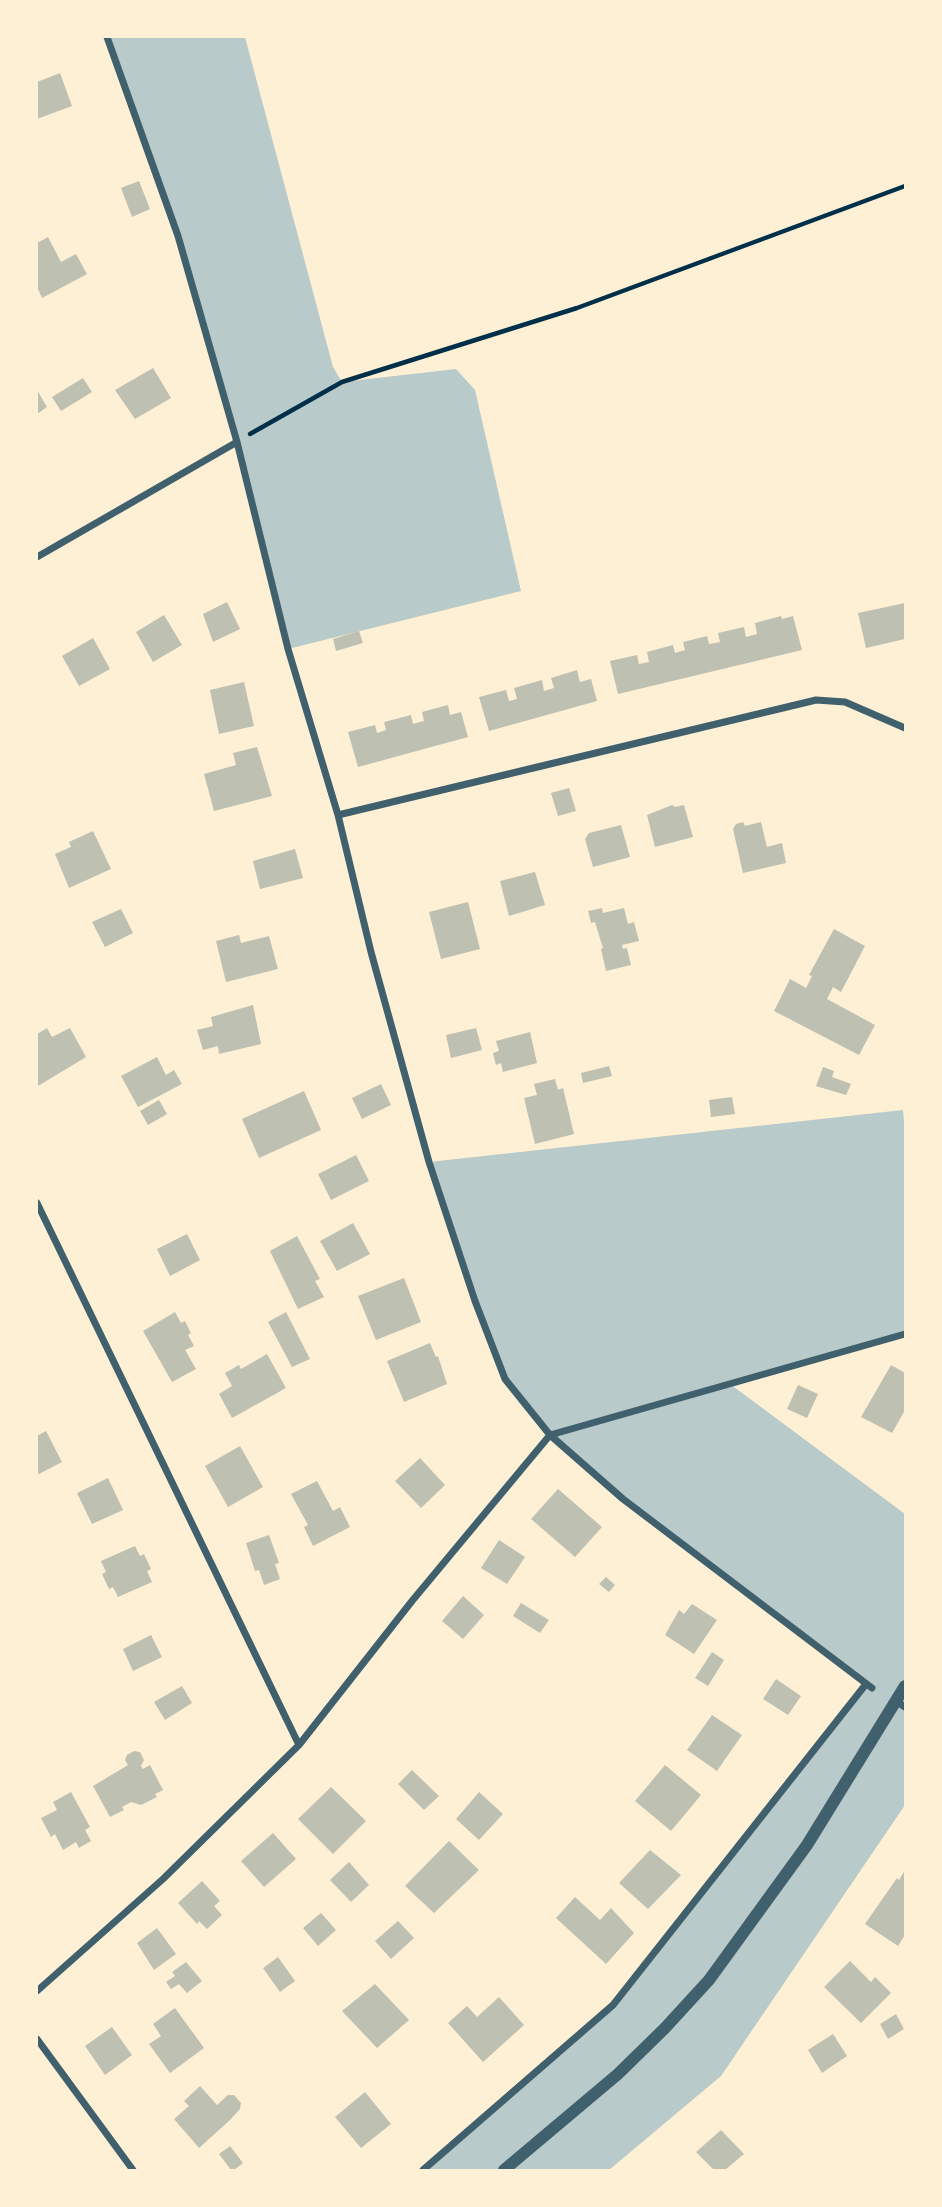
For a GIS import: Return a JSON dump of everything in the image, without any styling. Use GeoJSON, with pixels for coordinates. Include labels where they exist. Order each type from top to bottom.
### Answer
{"type":"FeatureCollection","features":[{"type":"Feature","properties":{"kind":"street"},"geometry":{"type":"LineString","coordinates":[[107,37],[178,236],[237,442],[288,649],[338,815],[371,951],[429,1162],[475,1301],[505,1378],[550,1435],[623,1499],[869,1686],[613,2005],[423,2170]]}},
{"type":"Feature","properties":{"kind":"street"},"geometry":{"type":"LineString","coordinates":[[37,557],[237,442]]}},
{"type":"Feature","properties":{"kind":"street"},"geometry":{"type":"LineString","coordinates":[[338,815],[816,699],[845,702],[905,728]]}},
{"type":"Feature","properties":{"kind":"street"},"geometry":{"type":"LineString","coordinates":[[37,1203],[299,1745]]}},
{"type":"Feature","properties":{"kind":"street"},"geometry":{"type":"LineString","coordinates":[[37,1991],[163,1879],[299,1745],[412,1601],[550,1435],[905,1334]]}},
{"type":"Feature","properties":{"kind":"street"},"geometry":{"type":"LineString","coordinates":[[504,2170],[618,2074],[709,1980],[807,1845],[901,1704],[905,1686]]}},
{"type":"Feature","properties":{"kind":"street"},"geometry":{"type":"LineString","coordinates":[[37,2039],[133,2170]]}},
{"type":"Feature","properties":{"kind":"path"},"geometry":{"type":"LineString","coordinates":[[237,442],[342,382],[578,309],[905,186]]}},
{"type":"Feature","properties":{"kind":"shaded area"},"geometry":{"type":"Polygon","coordinates":[[[107,37],[245,37],[333,367],[342,382],[456,369],[475,390],[521,591],[288,649],[237,442],[178,236],[107,37]]]}},
{"type":"Feature","properties":{"kind":"shaded area"},"geometry":{"type":"Polygon","coordinates":[[[903,1110],[905,1334],[730,1384],[905,1514],[905,1805],[721,2076],[609,2170],[423,2170],[613,2005],[866,1684],[623,1499],[550,1435],[505,1379],[429,1162],[903,1110]]]}},
{"type":"Feature","properties":{"kind":"building"},"geometry":{"type":"Polygon","coordinates":[[[60,73],[72,106],[37,119],[37,82],[60,73]]]}},
{"type":"Feature","properties":{"kind":"building"},"geometry":{"type":"Polygon","coordinates":[[[139,181],[150,209],[132,217],[121,188],[139,181]]]}},
{"type":"Feature","properties":{"kind":"building"},"geometry":{"type":"Polygon","coordinates":[[[48,237],[61,262],[76,254],[87,274],[42,298],[37,287],[37,243],[48,237]]]}},
{"type":"Feature","properties":{"kind":"building"},"geometry":{"type":"Polygon","coordinates":[[[153,368],[171,398],[135,419],[115,390],[153,368]]]}},
{"type":"Feature","properties":{"kind":"building"},"geometry":{"type":"Polygon","coordinates":[[[83,378],[92,392],[61,411],[52,397],[83,378]]]}},
{"type":"Feature","properties":{"kind":"building"},"geometry":{"type":"Polygon","coordinates":[[[37,390],[47,407],[37,414],[37,390]]]}},
{"type":"Feature","properties":{"kind":"building"},"geometry":{"type":"Polygon","coordinates":[[[227,602],[240,629],[213,642],[203,614],[227,602]]]}},
{"type":"Feature","properties":{"kind":"building"},"geometry":{"type":"Polygon","coordinates":[[[905,603],[905,639],[866,648],[858,613],[905,603]]]}},
{"type":"Feature","properties":{"kind":"building"},"geometry":{"type":"Polygon","coordinates":[[[164,615],[182,645],[153,662],[136,632],[164,615]]]}},
{"type":"Feature","properties":{"kind":"building"},"geometry":{"type":"Polygon","coordinates":[[[781,616],[782,619],[793,616],[802,650],[618,694],[610,661],[637,655],[639,664],[649,662],[647,652],[673,645],[675,653],[685,650],[683,642],[707,636],[709,644],[720,642],[718,633],[744,627],[746,637],[757,634],[755,623],[781,616]]]}},
{"type":"Feature","properties":{"kind":"building"},"geometry":{"type":"Polygon","coordinates":[[[359,631],[363,643],[336,651],[333,639],[359,631]]]}},
{"type":"Feature","properties":{"kind":"building"},"geometry":{"type":"Polygon","coordinates":[[[93,638],[110,669],[79,686],[62,656],[93,638]]]}},
{"type":"Feature","properties":{"kind":"building"},"geometry":{"type":"Polygon","coordinates":[[[577,670],[580,682],[591,679],[597,701],[489,731],[479,697],[506,690],[509,701],[517,699],[514,688],[542,680],[544,691],[554,688],[551,678],[577,670]]]}},
{"type":"Feature","properties":{"kind":"building"},"geometry":{"type":"Polygon","coordinates":[[[244,682],[254,726],[219,734],[210,690],[244,682]]]}},
{"type":"Feature","properties":{"kind":"building"},"geometry":{"type":"Polygon","coordinates":[[[448,705],[450,715],[461,712],[468,737],[358,767],[348,732],[375,725],[377,733],[386,730],[384,722],[411,715],[413,724],[424,721],[422,712],[448,705]]]}},
{"type":"Feature","properties":{"kind":"building"},"geometry":{"type":"Polygon","coordinates":[[[257,747],[272,796],[214,811],[204,774],[236,765],[233,753],[257,747]]]}},
{"type":"Feature","properties":{"kind":"building"},"geometry":{"type":"Polygon","coordinates":[[[569,788],[576,811],[558,816],[551,793],[569,788]]]}},
{"type":"Feature","properties":{"kind":"building"},"geometry":{"type":"Polygon","coordinates":[[[672,805],[684,805],[693,837],[655,847],[647,815],[672,805]]]}},
{"type":"Feature","properties":{"kind":"building"},"geometry":{"type":"Polygon","coordinates":[[[743,822],[745,826],[761,822],[767,847],[782,843],[786,863],[743,873],[733,829],[736,824],[743,822]]]}},
{"type":"Feature","properties":{"kind":"building"},"geometry":{"type":"Polygon","coordinates":[[[621,825],[630,857],[593,867],[585,839],[589,833],[621,825]]]}},
{"type":"Feature","properties":{"kind":"building"},"geometry":{"type":"Polygon","coordinates":[[[93,831],[111,869],[69,888],[55,854],[71,847],[69,842],[93,831]]]}},
{"type":"Feature","properties":{"kind":"building"},"geometry":{"type":"Polygon","coordinates":[[[295,849],[303,878],[260,889],[253,861],[295,849]]]}},
{"type":"Feature","properties":{"kind":"building"},"geometry":{"type":"Polygon","coordinates":[[[535,872],[545,905],[509,916],[500,881],[535,872]]]}},
{"type":"Feature","properties":{"kind":"building"},"geometry":{"type":"Polygon","coordinates":[[[468,902],[480,949],[441,959],[429,912],[468,902]]]}},
{"type":"Feature","properties":{"kind":"building"},"geometry":{"type":"Polygon","coordinates":[[[602,908],[603,913],[624,908],[628,924],[634,922],[639,941],[622,945],[623,949],[627,948],[631,965],[606,971],[601,949],[603,948],[595,922],[591,923],[588,911],[602,908]]]}},
{"type":"Feature","properties":{"kind":"building"},"geometry":{"type":"Polygon","coordinates":[[[121,909],[133,933],[105,947],[92,922],[121,909]]]}},
{"type":"Feature","properties":{"kind":"building"},"geometry":{"type":"Polygon","coordinates":[[[834,929],[865,946],[841,992],[833,987],[827,999],[875,1025],[859,1055],[774,1011],[790,979],[806,988],[812,976],[809,975],[834,929]]]}},
{"type":"Feature","properties":{"kind":"building"},"geometry":{"type":"Polygon","coordinates":[[[239,935],[241,943],[269,936],[278,969],[226,982],[216,941],[239,935]]]}},
{"type":"Feature","properties":{"kind":"building"},"geometry":{"type":"Polygon","coordinates":[[[253,1005],[261,1044],[219,1054],[218,1046],[203,1050],[197,1030],[213,1026],[211,1017],[253,1005]]]}},
{"type":"Feature","properties":{"kind":"building"},"geometry":{"type":"Polygon","coordinates":[[[47,1028],[52,1037],[70,1028],[86,1057],[38,1086],[37,1034],[47,1028]]]}},
{"type":"Feature","properties":{"kind":"building"},"geometry":{"type":"Polygon","coordinates":[[[476,1028],[482,1050],[451,1058],[446,1035],[476,1028]]]}},
{"type":"Feature","properties":{"kind":"building"},"geometry":{"type":"Polygon","coordinates":[[[530,1032],[537,1063],[503,1072],[501,1063],[496,1065],[493,1053],[499,1051],[496,1041],[530,1032]]]}},
{"type":"Feature","properties":{"kind":"building"},"geometry":{"type":"Polygon","coordinates":[[[157,1057],[166,1075],[174,1070],[182,1084],[138,1107],[121,1076],[157,1057]]]}},
{"type":"Feature","properties":{"kind":"building"},"geometry":{"type":"Polygon","coordinates":[[[609,1066],[612,1076],[583,1083],[581,1073],[609,1066]]]}},
{"type":"Feature","properties":{"kind":"building"},"geometry":{"type":"Polygon","coordinates":[[[823,1067],[834,1071],[832,1077],[851,1084],[846,1095],[816,1086],[823,1067]]]}},
{"type":"Feature","properties":{"kind":"building"},"geometry":{"type":"Polygon","coordinates":[[[555,1079],[558,1090],[563,1088],[574,1134],[535,1144],[524,1098],[537,1095],[534,1084],[555,1079]]]}},
{"type":"Feature","properties":{"kind":"building"},"geometry":{"type":"Polygon","coordinates":[[[381,1084],[391,1105],[362,1119],[352,1098],[381,1084]]]}},
{"type":"Feature","properties":{"kind":"building"},"geometry":{"type":"Polygon","coordinates":[[[304,1091],[321,1130],[259,1158],[242,1119],[304,1091]]]}},
{"type":"Feature","properties":{"kind":"building"},"geometry":{"type":"Polygon","coordinates":[[[732,1097],[735,1114],[711,1117],[709,1100],[732,1097]]]}},
{"type":"Feature","properties":{"kind":"building"},"geometry":{"type":"Polygon","coordinates":[[[159,1100],[167,1114],[148,1125],[140,1111],[159,1100]]]}},
{"type":"Feature","properties":{"kind":"building"},"geometry":{"type":"Polygon","coordinates":[[[356,1155],[369,1181],[331,1200],[318,1174],[356,1155]]]}},
{"type":"Feature","properties":{"kind":"building"},"geometry":{"type":"Polygon","coordinates":[[[353,1223],[370,1254],[337,1271],[320,1241],[353,1223]]]}},
{"type":"Feature","properties":{"kind":"building"},"geometry":{"type":"Polygon","coordinates":[[[187,1234],[200,1260],[170,1276],[157,1249],[187,1234]]]}},
{"type":"Feature","properties":{"kind":"building"},"geometry":{"type":"Polygon","coordinates":[[[297,1236],[320,1279],[315,1281],[324,1297],[298,1309],[270,1251],[297,1236]]]}},
{"type":"Feature","properties":{"kind":"building"},"geometry":{"type":"Polygon","coordinates":[[[404,1278],[421,1322],[376,1340],[358,1296],[404,1278]]]}},
{"type":"Feature","properties":{"kind":"building"},"geometry":{"type":"Polygon","coordinates":[[[175,1312],[181,1323],[185,1321],[191,1333],[188,1335],[194,1346],[185,1350],[196,1369],[172,1382],[143,1331],[175,1312]]]}},
{"type":"Feature","properties":{"kind":"building"},"geometry":{"type":"Polygon","coordinates":[[[286,1312],[310,1359],[292,1367],[268,1322],[286,1312]]]}},
{"type":"Feature","properties":{"kind":"building"},"geometry":{"type":"Polygon","coordinates":[[[430,1343],[436,1357],[438,1356],[447,1384],[404,1402],[387,1361],[430,1343]]]}},
{"type":"Feature","properties":{"kind":"building"},"geometry":{"type":"Polygon","coordinates":[[[267,1354],[286,1388],[232,1418],[219,1394],[232,1386],[225,1373],[239,1365],[241,1369],[267,1354]]]}},
{"type":"Feature","properties":{"kind":"building"},"geometry":{"type":"Polygon","coordinates":[[[891,1365],[905,1373],[905,1410],[892,1433],[861,1417],[891,1365]]]}},
{"type":"Feature","properties":{"kind":"building"},"geometry":{"type":"Polygon","coordinates":[[[798,1385],[818,1394],[807,1418],[787,1409],[798,1385]]]}},
{"type":"Feature","properties":{"kind":"building"},"geometry":{"type":"Polygon","coordinates":[[[46,1431],[62,1462],[37,1475],[37,1436],[46,1431]]]}},
{"type":"Feature","properties":{"kind":"building"},"geometry":{"type":"Polygon","coordinates":[[[240,1446],[263,1487],[228,1507],[205,1466],[240,1446]]]}},
{"type":"Feature","properties":{"kind":"building"},"geometry":{"type":"Polygon","coordinates":[[[420,1458],[445,1485],[421,1508],[395,1481],[420,1458]]]}},
{"type":"Feature","properties":{"kind":"building"},"geometry":{"type":"Polygon","coordinates":[[[108,1478],[123,1510],[92,1524],[77,1493],[108,1478]]]}},
{"type":"Feature","properties":{"kind":"building"},"geometry":{"type":"Polygon","coordinates":[[[317,1481],[333,1511],[340,1507],[350,1527],[313,1546],[304,1527],[308,1525],[291,1494],[317,1481]]]}},
{"type":"Feature","properties":{"kind":"building"},"geometry":{"type":"Polygon","coordinates":[[[558,1489],[602,1527],[575,1557],[531,1519],[558,1489]]]}},
{"type":"Feature","properties":{"kind":"building"},"geometry":{"type":"Polygon","coordinates":[[[269,1535],[279,1563],[275,1564],[280,1579],[264,1585],[259,1570],[255,1571],[246,1543],[269,1535]]]}},
{"type":"Feature","properties":{"kind":"building"},"geometry":{"type":"Polygon","coordinates":[[[499,1540],[525,1557],[507,1584],[481,1568],[499,1540]]]}},
{"type":"Feature","properties":{"kind":"building"},"geometry":{"type":"Polygon","coordinates":[[[135,1546],[140,1556],[144,1554],[151,1569],[147,1571],[152,1582],[118,1597],[113,1587],[109,1589],[102,1574],[106,1572],[101,1561],[135,1546]]]}},
{"type":"Feature","properties":{"kind":"building"},"geometry":{"type":"Polygon","coordinates":[[[606,1577],[615,1585],[609,1592],[599,1584],[606,1577]]]}},
{"type":"Feature","properties":{"kind":"building"},"geometry":{"type":"Polygon","coordinates":[[[463,1596],[484,1615],[463,1639],[442,1621],[463,1596]]]}},
{"type":"Feature","properties":{"kind":"building"},"geometry":{"type":"Polygon","coordinates":[[[521,1603],[549,1620],[540,1633],[513,1616],[521,1603]]]}},
{"type":"Feature","properties":{"kind":"building"},"geometry":{"type":"Polygon","coordinates":[[[692,1604],[717,1620],[694,1654],[665,1635],[679,1610],[684,1614],[692,1604]]]}},
{"type":"Feature","properties":{"kind":"building"},"geometry":{"type":"Polygon","coordinates":[[[151,1635],[162,1657],[133,1671],[123,1649],[151,1635]]]}},
{"type":"Feature","properties":{"kind":"building"},"geometry":{"type":"Polygon","coordinates":[[[712,1652],[724,1660],[708,1686],[695,1678],[712,1652]]]}},
{"type":"Feature","properties":{"kind":"building"},"geometry":{"type":"Polygon","coordinates":[[[776,1679],[801,1696],[788,1715],[763,1699],[776,1679]]]}},
{"type":"Feature","properties":{"kind":"building"},"geometry":{"type":"Polygon","coordinates":[[[182,1686],[192,1703],[165,1720],[154,1702],[182,1686]]]}},
{"type":"Feature","properties":{"kind":"building"},"geometry":{"type":"Polygon","coordinates":[[[712,1715],[742,1735],[717,1771],[687,1750],[712,1715]]]}},
{"type":"Feature","properties":{"kind":"building"},"geometry":{"type":"Polygon","coordinates":[[[134,1751],[140,1752],[144,1760],[141,1766],[143,1769],[150,1765],[163,1790],[155,1794],[157,1797],[141,1805],[131,1802],[122,1807],[124,1810],[110,1817],[93,1786],[128,1765],[125,1760],[127,1755],[134,1751]]]}},
{"type":"Feature","properties":{"kind":"building"},"geometry":{"type":"Polygon","coordinates":[[[665,1765],[701,1795],[671,1831],[635,1801],[665,1765]]]}},
{"type":"Feature","properties":{"kind":"building"},"geometry":{"type":"Polygon","coordinates":[[[412,1770],[439,1796],[424,1810],[398,1784],[412,1770]]]}},
{"type":"Feature","properties":{"kind":"building"},"geometry":{"type":"Polygon","coordinates":[[[331,1787],[366,1821],[333,1854],[298,1819],[331,1787]]]}},
{"type":"Feature","properties":{"kind":"building"},"geometry":{"type":"Polygon","coordinates":[[[71,1792],[90,1827],[85,1830],[91,1841],[79,1848],[76,1842],[63,1850],[55,1834],[51,1837],[41,1818],[57,1810],[53,1802],[71,1792]]]}},
{"type":"Feature","properties":{"kind":"building"},"geometry":{"type":"Polygon","coordinates":[[[479,1792],[503,1814],[479,1840],[456,1819],[479,1792]]]}},
{"type":"Feature","properties":{"kind":"building"},"geometry":{"type":"Polygon","coordinates":[[[273,1833],[296,1859],[264,1887],[241,1861],[273,1833]]]}},
{"type":"Feature","properties":{"kind":"building"},"geometry":{"type":"Polygon","coordinates":[[[449,1841],[479,1870],[434,1913],[405,1886],[449,1841]]]}},
{"type":"Feature","properties":{"kind":"building"},"geometry":{"type":"Polygon","coordinates":[[[650,1850],[681,1875],[648,1909],[619,1883],[650,1850]]]}},
{"type":"Feature","properties":{"kind":"building"},"geometry":{"type":"Polygon","coordinates":[[[349,1862],[369,1885],[351,1902],[330,1880],[349,1862]]]}},
{"type":"Feature","properties":{"kind":"building"},"geometry":{"type":"Polygon","coordinates":[[[905,1870],[905,1935],[898,1946],[865,1924],[905,1870]]]}},
{"type":"Feature","properties":{"kind":"building"},"geometry":{"type":"Polygon","coordinates":[[[202,1881],[220,1901],[214,1906],[222,1915],[207,1929],[199,1921],[197,1924],[178,1903],[202,1881]]]}},
{"type":"Feature","properties":{"kind":"building"},"geometry":{"type":"Polygon","coordinates":[[[575,1897],[600,1920],[611,1908],[634,1933],[606,1964],[556,1918],[575,1897]]]}},
{"type":"Feature","properties":{"kind":"building"},"geometry":{"type":"Polygon","coordinates":[[[321,1913],[336,1930],[318,1946],[303,1928],[321,1913]]]}},
{"type":"Feature","properties":{"kind":"building"},"geometry":{"type":"Polygon","coordinates":[[[398,1921],[414,1938],[391,1959],[375,1941],[398,1921]]]}},
{"type":"Feature","properties":{"kind":"building"},"geometry":{"type":"Polygon","coordinates":[[[157,1928],[176,1954],[154,1970],[137,1943],[157,1928]]]}},
{"type":"Feature","properties":{"kind":"building"},"geometry":{"type":"Polygon","coordinates":[[[278,1957],[295,1981],[280,1992],[263,1968],[278,1957]]]}},
{"type":"Feature","properties":{"kind":"building"},"geometry":{"type":"Polygon","coordinates":[[[850,1961],[871,1982],[875,1977],[891,1993],[861,2023],[824,1987],[850,1961]]]}},
{"type":"Feature","properties":{"kind":"building"},"geometry":{"type":"Polygon","coordinates":[[[186,1962],[202,1981],[187,1993],[179,1984],[171,1989],[166,1982],[175,1976],[172,1972],[186,1962]]]}},
{"type":"Feature","properties":{"kind":"building"},"geometry":{"type":"Polygon","coordinates":[[[375,1984],[409,2020],[377,2048],[342,2011],[375,1984]]]}},
{"type":"Feature","properties":{"kind":"building"},"geometry":{"type":"Polygon","coordinates":[[[499,1997],[524,2025],[483,2062],[448,2023],[467,2006],[477,2017],[499,1997]]]}},
{"type":"Feature","properties":{"kind":"building"},"geometry":{"type":"Polygon","coordinates":[[[175,2008],[204,2048],[170,2073],[149,2044],[161,2036],[153,2024],[175,2008]]]}},
{"type":"Feature","properties":{"kind":"building"},"geometry":{"type":"Polygon","coordinates":[[[896,2014],[904,2029],[888,2039],[880,2024],[896,2014]]]}},
{"type":"Feature","properties":{"kind":"building"},"geometry":{"type":"Polygon","coordinates":[[[112,2027],[132,2055],[105,2075],[85,2046],[112,2027]]]}},
{"type":"Feature","properties":{"kind":"building"},"geometry":{"type":"Polygon","coordinates":[[[833,2034],[847,2056],[822,2073],[808,2050],[833,2034]]]}},
{"type":"Feature","properties":{"kind":"building"},"geometry":{"type":"Polygon","coordinates":[[[200,2086],[217,2105],[228,2095],[234,2095],[241,2103],[240,2109],[230,2120],[199,2148],[174,2119],[189,2106],[184,2101],[200,2086]]]}},
{"type":"Feature","properties":{"kind":"building"},"geometry":{"type":"Polygon","coordinates":[[[365,2092],[391,2124],[361,2148],[335,2117],[365,2092]]]}},
{"type":"Feature","properties":{"kind":"building"},"geometry":{"type":"Polygon","coordinates":[[[721,2130],[744,2154],[725,2170],[714,2170],[696,2152],[721,2130]]]}},
{"type":"Feature","properties":{"kind":"building"},"geometry":{"type":"Polygon","coordinates":[[[230,2146],[243,2163],[234,2170],[231,2170],[219,2154],[230,2146]]]}}]}
